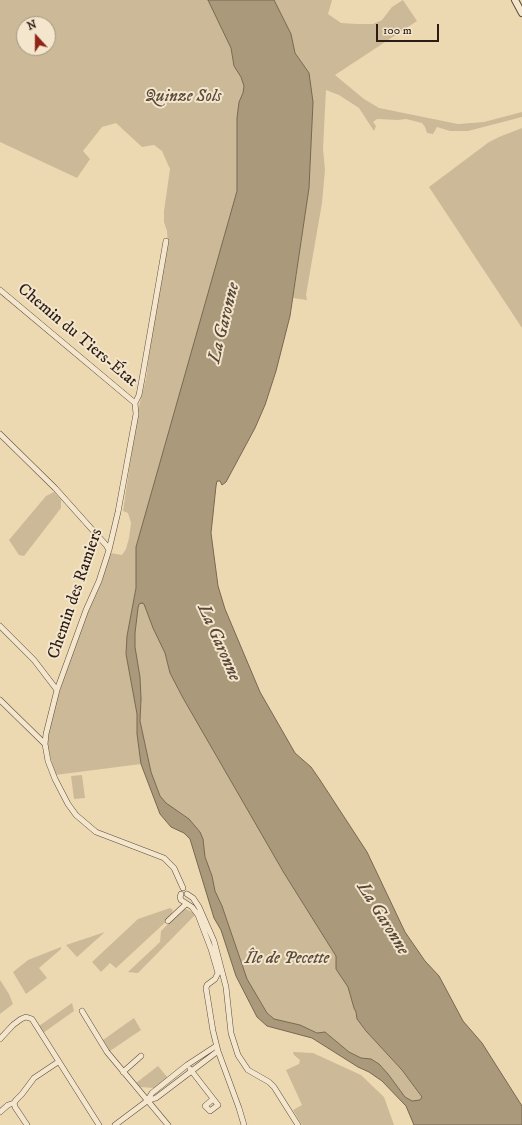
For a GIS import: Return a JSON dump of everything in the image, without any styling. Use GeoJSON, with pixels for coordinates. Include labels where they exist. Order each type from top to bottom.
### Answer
{"type":"FeatureCollection","features":[{"type":"Feature","properties":{"kind":"street"},"geometry":{"type":"LineString","coordinates":[[515,0],[522,13]]}},
{"type":"Feature","properties":{"kind":"street","name":"Chemin des Ramiers"},"geometry":{"type":"LineString","coordinates":[[166,241],[141,384],[135,404],[136,414],[124,484],[111,539],[99,581],[86,610],[57,690],[45,744],[48,761],[55,779],[68,804],[76,815],[96,832],[164,858],[174,868],[184,892],[193,898],[199,907],[214,941],[226,987],[231,1033],[238,1055],[248,1070],[269,1082],[274,1087],[298,1125]]}},
{"type":"Feature","properties":{"kind":"street","name":"Chemin du Tiers-État"},"geometry":{"type":"LineString","coordinates":[[0,290],[135,404]]}},
{"type":"Feature","properties":{"kind":"street"},"geometry":{"type":"LineString","coordinates":[[0,434],[55,488],[102,540],[108,550]]}},
{"type":"Feature","properties":{"kind":"street"},"geometry":{"type":"LineString","coordinates":[[102,540],[108,541],[111,539]]}},
{"type":"Feature","properties":{"kind":"street"},"geometry":{"type":"LineString","coordinates":[[0,626],[34,660],[57,690]]}},
{"type":"Feature","properties":{"kind":"street"},"geometry":{"type":"LineString","coordinates":[[0,700],[45,744]]}},
{"type":"Feature","properties":{"kind":"street"},"geometry":{"type":"LineString","coordinates":[[184,892],[180,897],[180,900],[192,907],[198,915],[211,949],[218,973],[216,979],[207,985],[206,988],[217,1049],[244,1125]]}},
{"type":"Feature","properties":{"kind":"street"},"geometry":{"type":"LineString","coordinates":[[168,921],[186,904]]}},
{"type":"Feature","properties":{"kind":"street"},"geometry":{"type":"LineString","coordinates":[[82,1011],[107,1052],[168,1125]]}},
{"type":"Feature","properties":{"kind":"street"},"geometry":{"type":"LineString","coordinates":[[0,1039],[21,1019],[26,1017],[32,1019],[99,1125]]}},
{"type":"Feature","properties":{"kind":"street"},"geometry":{"type":"LineString","coordinates":[[147,1101],[152,1093],[187,1065],[217,1049]]}},
{"type":"Feature","properties":{"kind":"street"},"geometry":{"type":"LineString","coordinates":[[116,1125],[147,1101],[156,1098],[217,1049]]}},
{"type":"Feature","properties":{"kind":"street"},"geometry":{"type":"LineString","coordinates":[[123,1072],[141,1056]]}},
{"type":"Feature","properties":{"kind":"street"},"geometry":{"type":"LineString","coordinates":[[0,1112],[8,1105],[14,1103],[34,1078],[58,1062]]}},
{"type":"Feature","properties":{"kind":"street"},"geometry":{"type":"LineString","coordinates":[[187,1065],[213,1099]]}},
{"type":"Feature","properties":{"kind":"street"},"geometry":{"type":"LineString","coordinates":[[171,1078],[175,1083]]}},
{"type":"Feature","properties":{"kind":"street"},"geometry":{"type":"LineString","coordinates":[[14,1103],[17,1111],[27,1125]]}},
{"type":"Feature","properties":{"kind":"green space","name":"Quinze Sols"},"geometry":{"type":"Polygon","coordinates":[[[0,0],[208,0],[231,48],[234,66],[241,77],[244,86],[239,102],[237,118],[237,191],[136,547],[136,588],[127,636],[126,654],[137,714],[137,734],[141,764],[55,775],[47,743],[47,734],[53,712],[80,630],[102,581],[110,553],[122,555],[126,549],[129,538],[131,523],[128,513],[123,511],[138,410],[146,379],[155,312],[168,244],[167,231],[164,222],[164,211],[170,169],[162,151],[154,145],[142,147],[116,123],[102,127],[83,151],[90,159],[77,178],[0,142],[0,0]]]}},
{"type":"Feature","properties":{"kind":"green space"},"geometry":{"type":"Polygon","coordinates":[[[274,0],[332,0],[328,14],[341,23],[373,24],[382,20],[392,7],[403,0],[417,21],[335,75],[364,99],[379,108],[458,124],[484,122],[522,112],[522,117],[468,131],[450,131],[437,127],[433,134],[427,133],[422,123],[406,119],[377,119],[373,122],[376,126],[374,131],[359,108],[339,95],[326,90],[323,149],[325,170],[322,203],[306,295],[307,300],[293,298],[309,188],[309,73],[295,53],[291,34],[274,0]]]}},
{"type":"Feature","properties":{"kind":"green space"},"geometry":{"type":"Polygon","coordinates":[[[522,128],[522,328],[429,187],[489,142],[522,128]]]}},
{"type":"Feature","properties":{"kind":"green space"},"geometry":{"type":"Polygon","coordinates":[[[54,492],[61,500],[61,508],[24,556],[19,555],[9,540],[46,496],[54,492]]]}},
{"type":"Feature","properties":{"kind":"green space","name":"Île de Pecette"},"geometry":{"type":"Polygon","coordinates":[[[139,604],[144,604],[165,653],[170,673],[183,698],[284,873],[336,956],[336,969],[348,987],[357,1019],[402,1070],[422,1098],[420,1100],[412,1101],[405,1097],[379,1064],[371,1059],[361,1058],[349,1052],[325,1032],[318,1033],[300,1025],[274,1019],[267,1013],[247,979],[222,906],[215,891],[212,876],[205,857],[203,839],[189,819],[166,803],[160,796],[151,772],[140,721],[140,677],[135,647],[138,608],[139,604]]]}},
{"type":"Feature","properties":{"kind":"green space"},"geometry":{"type":"Polygon","coordinates":[[[82,775],[85,798],[74,799],[71,776],[82,775]]]}},
{"type":"Feature","properties":{"kind":"green space"},"geometry":{"type":"Polygon","coordinates":[[[170,908],[173,910],[170,918],[116,968],[110,963],[101,972],[92,962],[138,919],[170,908]]]}},
{"type":"Feature","properties":{"kind":"green space"},"geometry":{"type":"Polygon","coordinates":[[[184,908],[196,914],[138,973],[128,972],[160,942],[161,931],[184,908]]]}},
{"type":"Feature","properties":{"kind":"green space"},"geometry":{"type":"Polygon","coordinates":[[[105,932],[77,957],[66,945],[105,932]]]}},
{"type":"Feature","properties":{"kind":"green space"},"geometry":{"type":"Polygon","coordinates":[[[61,947],[61,949],[39,968],[47,978],[26,994],[13,972],[28,960],[61,947]]]}},
{"type":"Feature","properties":{"kind":"green space"},"geometry":{"type":"Polygon","coordinates":[[[0,980],[9,994],[13,1004],[0,1014],[0,980]]]}},
{"type":"Feature","properties":{"kind":"green space"},"geometry":{"type":"Polygon","coordinates":[[[72,1003],[74,1011],[43,1033],[39,1026],[72,1003]]]}},
{"type":"Feature","properties":{"kind":"green space"},"geometry":{"type":"Polygon","coordinates":[[[134,1018],[141,1030],[110,1051],[103,1040],[134,1018]]]}},
{"type":"Feature","properties":{"kind":"green space"},"geometry":{"type":"Polygon","coordinates":[[[293,1052],[313,1053],[361,1075],[384,1097],[394,1125],[302,1125],[293,1110],[302,1105],[286,1070],[299,1064],[300,1060],[294,1055],[293,1052]]]}},
{"type":"Feature","properties":{"kind":"green space"},"geometry":{"type":"Polygon","coordinates":[[[158,1066],[168,1078],[154,1088],[140,1087],[136,1083],[158,1066]]]}},
{"type":"Feature","properties":{"kind":"water","name":"La Garonne"},"geometry":{"type":"Polygon","coordinates":[[[208,0],[274,0],[291,34],[295,53],[309,73],[313,102],[309,188],[290,316],[276,371],[265,405],[255,428],[226,482],[222,485],[220,481],[217,481],[216,486],[211,533],[218,586],[225,609],[260,692],[295,753],[311,767],[367,852],[405,932],[425,961],[439,976],[463,1021],[482,1043],[522,1106],[522,1125],[414,1125],[406,1106],[382,1081],[369,1072],[358,1067],[312,1038],[267,1026],[257,1017],[236,976],[221,930],[214,918],[190,839],[184,833],[171,827],[160,814],[141,764],[137,734],[137,714],[126,654],[127,636],[136,588],[136,547],[237,191],[237,118],[239,102],[244,86],[241,77],[234,66],[231,48],[208,0]],[[139,604],[138,608],[135,647],[140,677],[140,721],[151,772],[160,796],[166,803],[189,819],[200,832],[203,839],[205,857],[212,876],[215,891],[222,906],[247,979],[267,1013],[274,1019],[300,1025],[317,1033],[325,1032],[349,1052],[361,1058],[371,1059],[379,1064],[405,1097],[412,1101],[420,1100],[422,1097],[402,1070],[357,1019],[348,987],[336,969],[336,956],[284,873],[183,698],[170,673],[165,653],[144,604],[139,604]]]}}]}
